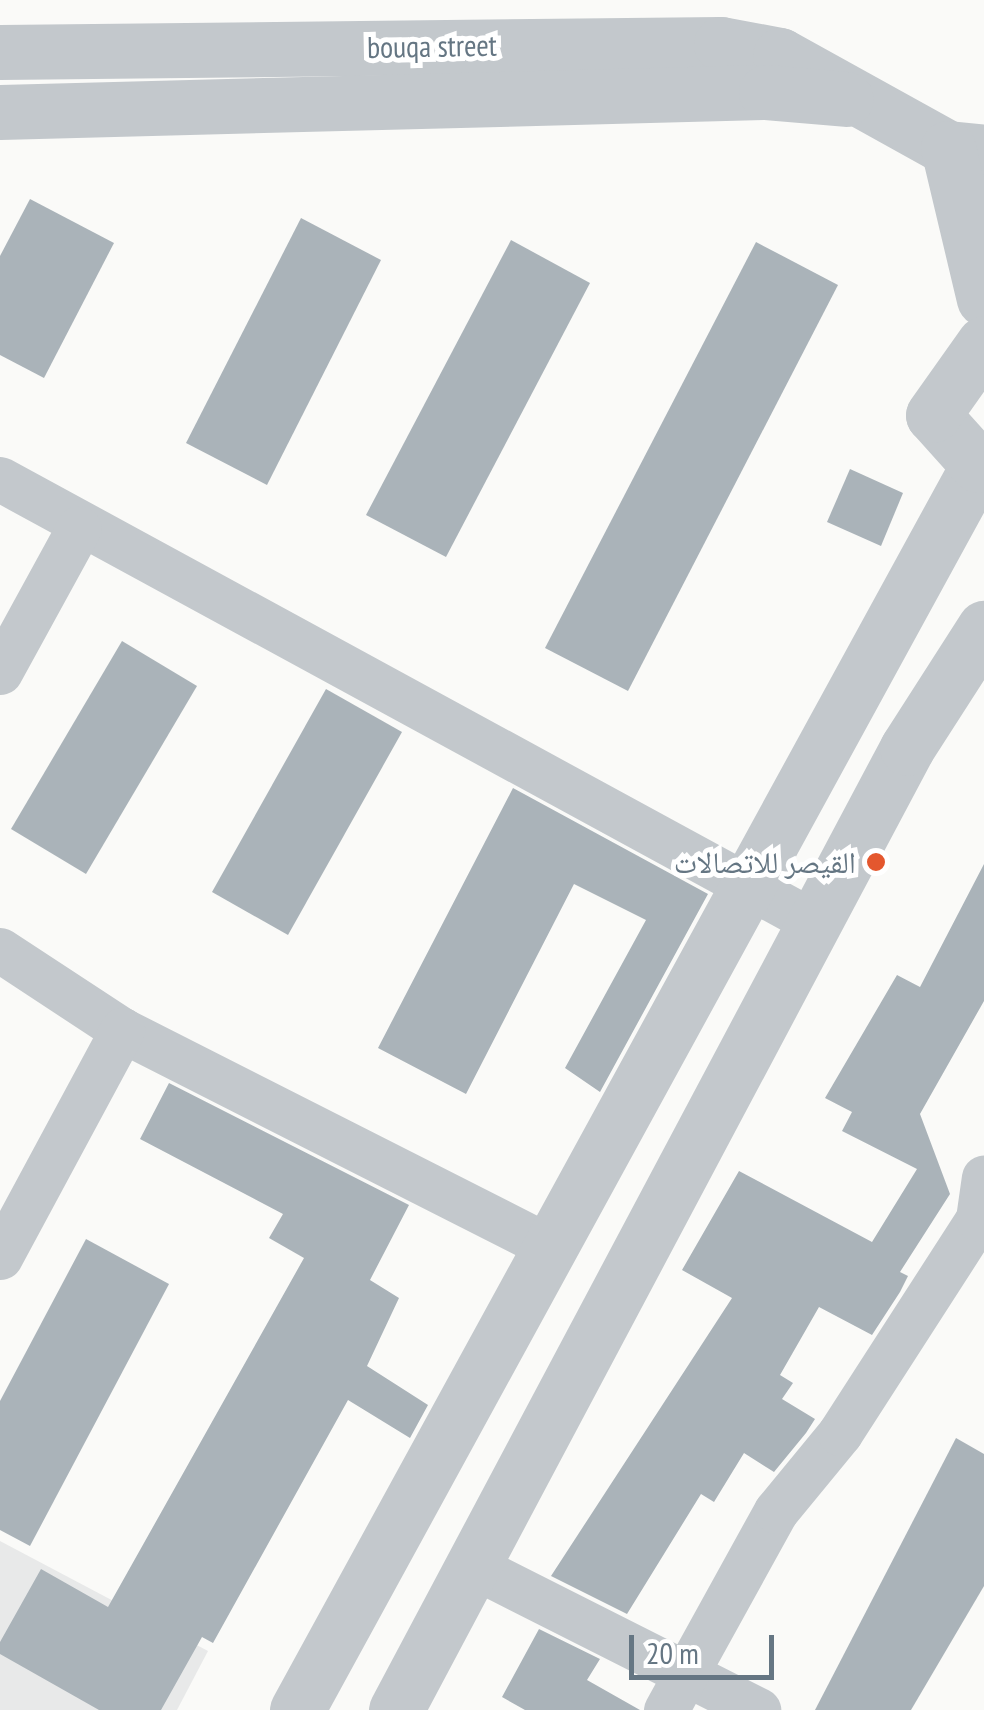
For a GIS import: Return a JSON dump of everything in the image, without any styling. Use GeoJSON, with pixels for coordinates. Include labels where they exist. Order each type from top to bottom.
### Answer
{"type":"FeatureCollection","features":[{"type":"Feature","properties":{"kind":"street","name":"bouqa street"},"geometry":{"type":"LineString","coordinates":[[0,52],[722,44],[780,55],[849,100],[966,150]]}},
{"type":"Feature","properties":{"kind":"street","name":"bouqa street"},"geometry":{"type":"LineString","coordinates":[[0,112],[766,92],[849,100]]}},
{"type":"Feature","properties":{"kind":"street"},"geometry":{"type":"LineString","coordinates":[[966,150],[984,299]]}},
{"type":"Feature","properties":{"kind":"street"},"geometry":{"type":"LineString","coordinates":[[297,1710],[548,1246],[981,465],[933,415],[984,343]]}},
{"type":"Feature","properties":{"kind":"street"},"geometry":{"type":"LineString","coordinates":[[0,479],[80,528],[814,922]]}},
{"type":"Feature","properties":{"kind":"street"},"geometry":{"type":"LineString","coordinates":[[0,672],[80,528]]}},
{"type":"Feature","properties":{"kind":"street"},"geometry":{"type":"LineString","coordinates":[[396,1710],[814,922],[984,628]]}},
{"type":"Feature","properties":{"kind":"street"},"geometry":{"type":"LineString","coordinates":[[0,950],[122,1030],[548,1246]]}},
{"type":"Feature","properties":{"kind":"street"},"geometry":{"type":"LineString","coordinates":[[0,1257],[122,1030]]}},
{"type":"Feature","properties":{"kind":"street"},"geometry":{"type":"LineString","coordinates":[[674,1690],[776,1510],[840,1433],[978,1219],[984,1177]]}},
{"type":"Feature","properties":{"kind":"street"},"geometry":{"type":"LineString","coordinates":[[471,1565],[674,1690],[758,1710]]}},
{"type":"Feature","properties":{"kind":"shaded area"},"geometry":{"type":"Polygon","coordinates":[[[0,1541],[208,1651],[177,1710],[0,1710],[0,1541]]]}},
{"type":"Feature","properties":{"kind":"building"},"geometry":{"type":"Polygon","coordinates":[[[30,199],[114,243],[44,378],[0,355],[0,256],[30,199]]]}},
{"type":"Feature","properties":{"kind":"building"},"geometry":{"type":"Polygon","coordinates":[[[301,218],[381,260],[267,485],[186,443],[301,218]]]}},
{"type":"Feature","properties":{"kind":"building"},"geometry":{"type":"Polygon","coordinates":[[[511,240],[590,283],[446,557],[366,515],[511,240]]]}},
{"type":"Feature","properties":{"kind":"building"},"geometry":{"type":"Polygon","coordinates":[[[756,242],[838,285],[628,691],[545,648],[756,242]]]}},
{"type":"Feature","properties":{"kind":"building"},"geometry":{"type":"Polygon","coordinates":[[[850,469],[903,493],[881,546],[827,522],[850,469]]]}},
{"type":"Feature","properties":{"kind":"building"},"geometry":{"type":"Polygon","coordinates":[[[122,641],[197,686],[86,874],[11,829],[122,641]]]}},
{"type":"Feature","properties":{"kind":"building"},"geometry":{"type":"Polygon","coordinates":[[[326,689],[402,732],[288,935],[212,892],[326,689]]]}},
{"type":"Feature","properties":{"kind":"building"},"geometry":{"type":"Polygon","coordinates":[[[513,788],[708,894],[600,1092],[565,1068],[646,920],[574,884],[466,1094],[378,1048],[513,788]]]}},
{"type":"Feature","properties":{"kind":"building"},"geometry":{"type":"Polygon","coordinates":[[[984,864],[984,1001],[920,1114],[950,1194],[900,1272],[908,1276],[900,1292],[872,1335],[819,1307],[780,1375],[793,1383],[782,1399],[815,1419],[774,1472],[744,1453],[714,1502],[701,1494],[627,1614],[551,1576],[732,1298],[682,1270],[739,1171],[872,1242],[917,1169],[842,1131],[852,1112],[825,1098],[897,975],[920,987],[984,864]]]}},
{"type":"Feature","properties":{"kind":"building"},"geometry":{"type":"Polygon","coordinates":[[[169,1083],[409,1205],[370,1280],[399,1298],[367,1366],[428,1405],[410,1438],[348,1400],[213,1643],[202,1637],[161,1710],[99,1710],[0,1654],[0,1642],[41,1569],[108,1607],[304,1258],[269,1238],[283,1214],[140,1139],[169,1083]]]}},
{"type":"Feature","properties":{"kind":"building"},"geometry":{"type":"Polygon","coordinates":[[[86,1239],[169,1284],[30,1546],[0,1530],[0,1401],[86,1239]]]}},
{"type":"Feature","properties":{"kind":"building"},"geometry":{"type":"Polygon","coordinates":[[[956,1438],[984,1454],[984,1586],[911,1710],[815,1710],[956,1438]]]}},
{"type":"Feature","properties":{"kind":"building"},"geometry":{"type":"Polygon","coordinates":[[[539,1629],[600,1659],[587,1680],[640,1710],[525,1710],[502,1697],[539,1629]]]}},
{"type":"Feature","properties":{"kind":"place","name":"القيصر للاتصالات"},"geometry":{"type":"Point","coordinates":[876,862]}}]}
